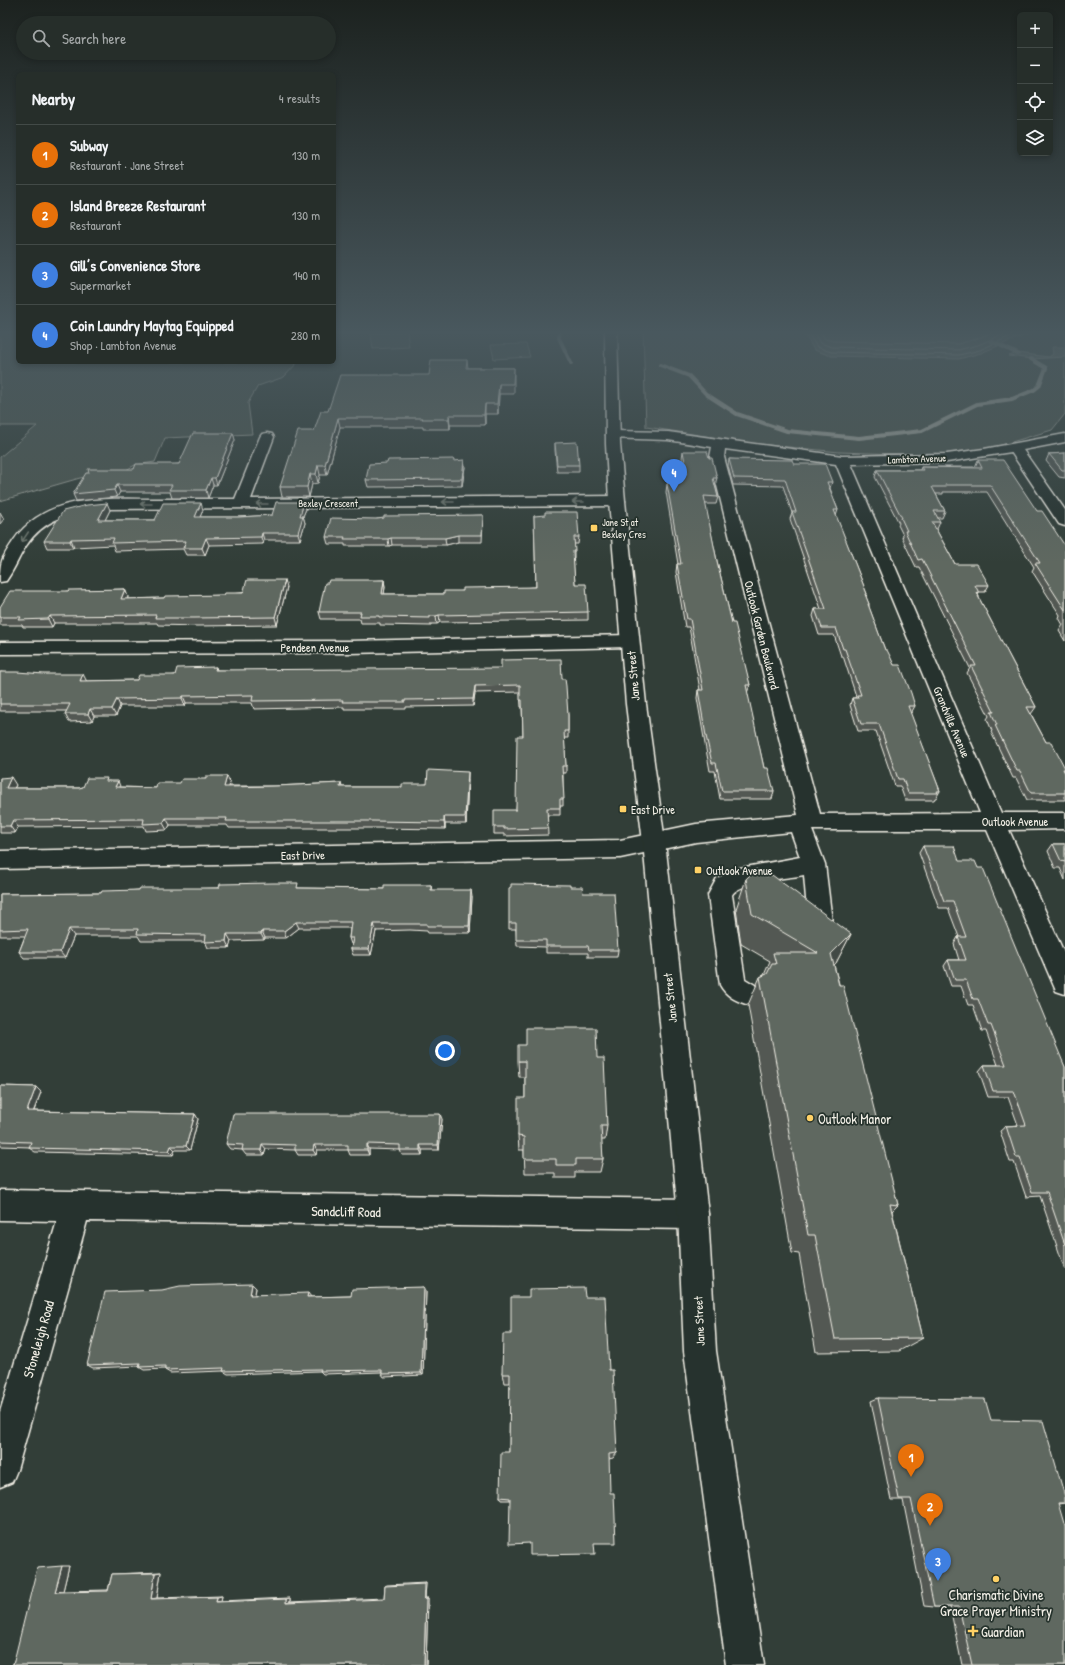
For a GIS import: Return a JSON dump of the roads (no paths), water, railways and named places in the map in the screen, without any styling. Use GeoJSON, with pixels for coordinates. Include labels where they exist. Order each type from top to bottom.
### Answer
{"type":"FeatureCollection","features":[{"type":"Feature","properties":{"kind":"street","name":"Jane Street"},"geometry":{"type":"LineString","coordinates":[[612,408],[616,501],[636,704],[654,842],[693,1214],[700,1351],[745,1665]]}},
{"type":"Feature","properties":{"kind":"street","name":"Lambton Avenue"},"geometry":{"type":"LineString","coordinates":[[613,439],[668,436],[842,460],[946,458],[1065,438]]}},
{"type":"Feature","properties":{"kind":"street"},"geometry":{"type":"LineString","coordinates":[[241,504],[267,437]]}},
{"type":"Feature","properties":{"kind":"street","name":"Lambton Avenue"},"geometry":{"type":"LineString","coordinates":[[613,439],[768,451]]}},
{"type":"Feature","properties":{"kind":"street"},"geometry":{"type":"LineString","coordinates":[[1014,447],[1065,521]]}},
{"type":"Feature","properties":{"kind":"street","name":"Outlook Garden Boulevard"},"geometry":{"type":"LineString","coordinates":[[718,448],[717,457],[804,823],[806,838],[814,864],[820,922]]}},
{"type":"Feature","properties":{"kind":"street","name":"Grandville Avenue"},"geometry":{"type":"LineString","coordinates":[[842,460],[994,821],[1065,983]]}},
{"type":"Feature","properties":{"kind":"street","name":"Bexley Crescent"},"geometry":{"type":"LineString","coordinates":[[0,577],[31,528],[40,521],[68,510],[101,504],[616,501]]}},
{"type":"Feature","properties":{"kind":"street","name":"Pendeen Avenue"},"geometry":{"type":"LineString","coordinates":[[0,648],[348,647],[630,641]]}},
{"type":"Feature","properties":{"kind":"street","name":"Outlook Avenue"},"geometry":{"type":"LineString","coordinates":[[654,842],[696,833],[804,823],[1065,821]]}},
{"type":"Feature","properties":{"kind":"street","name":"East Drive"},"geometry":{"type":"LineString","coordinates":[[0,860],[620,849],[654,842]]}},
{"type":"Feature","properties":{"kind":"street"},"geometry":{"type":"LineString","coordinates":[[746,993],[733,985],[720,895],[725,885],[740,877],[814,864]]}},
{"type":"Feature","properties":{"kind":"street","name":"Sandcliff Road"},"geometry":{"type":"LineString","coordinates":[[0,1206],[693,1214]]}},
{"type":"Feature","properties":{"kind":"street","name":"Stoneleigh Road"},"geometry":{"type":"LineString","coordinates":[[0,1470],[76,1207]]}},
{"type":"Feature","properties":{"kind":"waterway"},"geometry":{"type":"LineString","coordinates":[[727,408],[737,414],[787,431],[859,438],[922,431],[969,408]]}},
{"type":"Feature","properties":{"kind":"place","name":"Coin Laundry Maytag Equipped"},"geometry":{"type":"Point","coordinates":[674,492]}},
{"type":"Feature","properties":{"kind":"place","name":"Jane St at Bexley Cres"},"geometry":{"type":"Point","coordinates":[594,528]}},
{"type":"Feature","properties":{"kind":"place","name":"East Drive"},"geometry":{"type":"Point","coordinates":[623,809]}},
{"type":"Feature","properties":{"kind":"place","name":"Outlook Avenue"},"geometry":{"type":"Point","coordinates":[698,870]}},
{"type":"Feature","properties":{"kind":"place","name":"Outlook Manor"},"geometry":{"type":"Point","coordinates":[810,1118]}},
{"type":"Feature","properties":{"kind":"place","name":"Subway"},"geometry":{"type":"Point","coordinates":[911,1477]}},
{"type":"Feature","properties":{"kind":"place","name":"Island Breeze Restaurant"},"geometry":{"type":"Point","coordinates":[930,1526]}},
{"type":"Feature","properties":{"kind":"place","name":"Charismatic Divine Grace Prayer Ministry"},"geometry":{"type":"Point","coordinates":[996,1579]}},
{"type":"Feature","properties":{"kind":"place","name":"Gill’s Convenience Store"},"geometry":{"type":"Point","coordinates":[938,1581]}},
{"type":"Feature","properties":{"kind":"place","name":"Guardian"},"geometry":{"type":"Point","coordinates":[973,1631]}}]}
